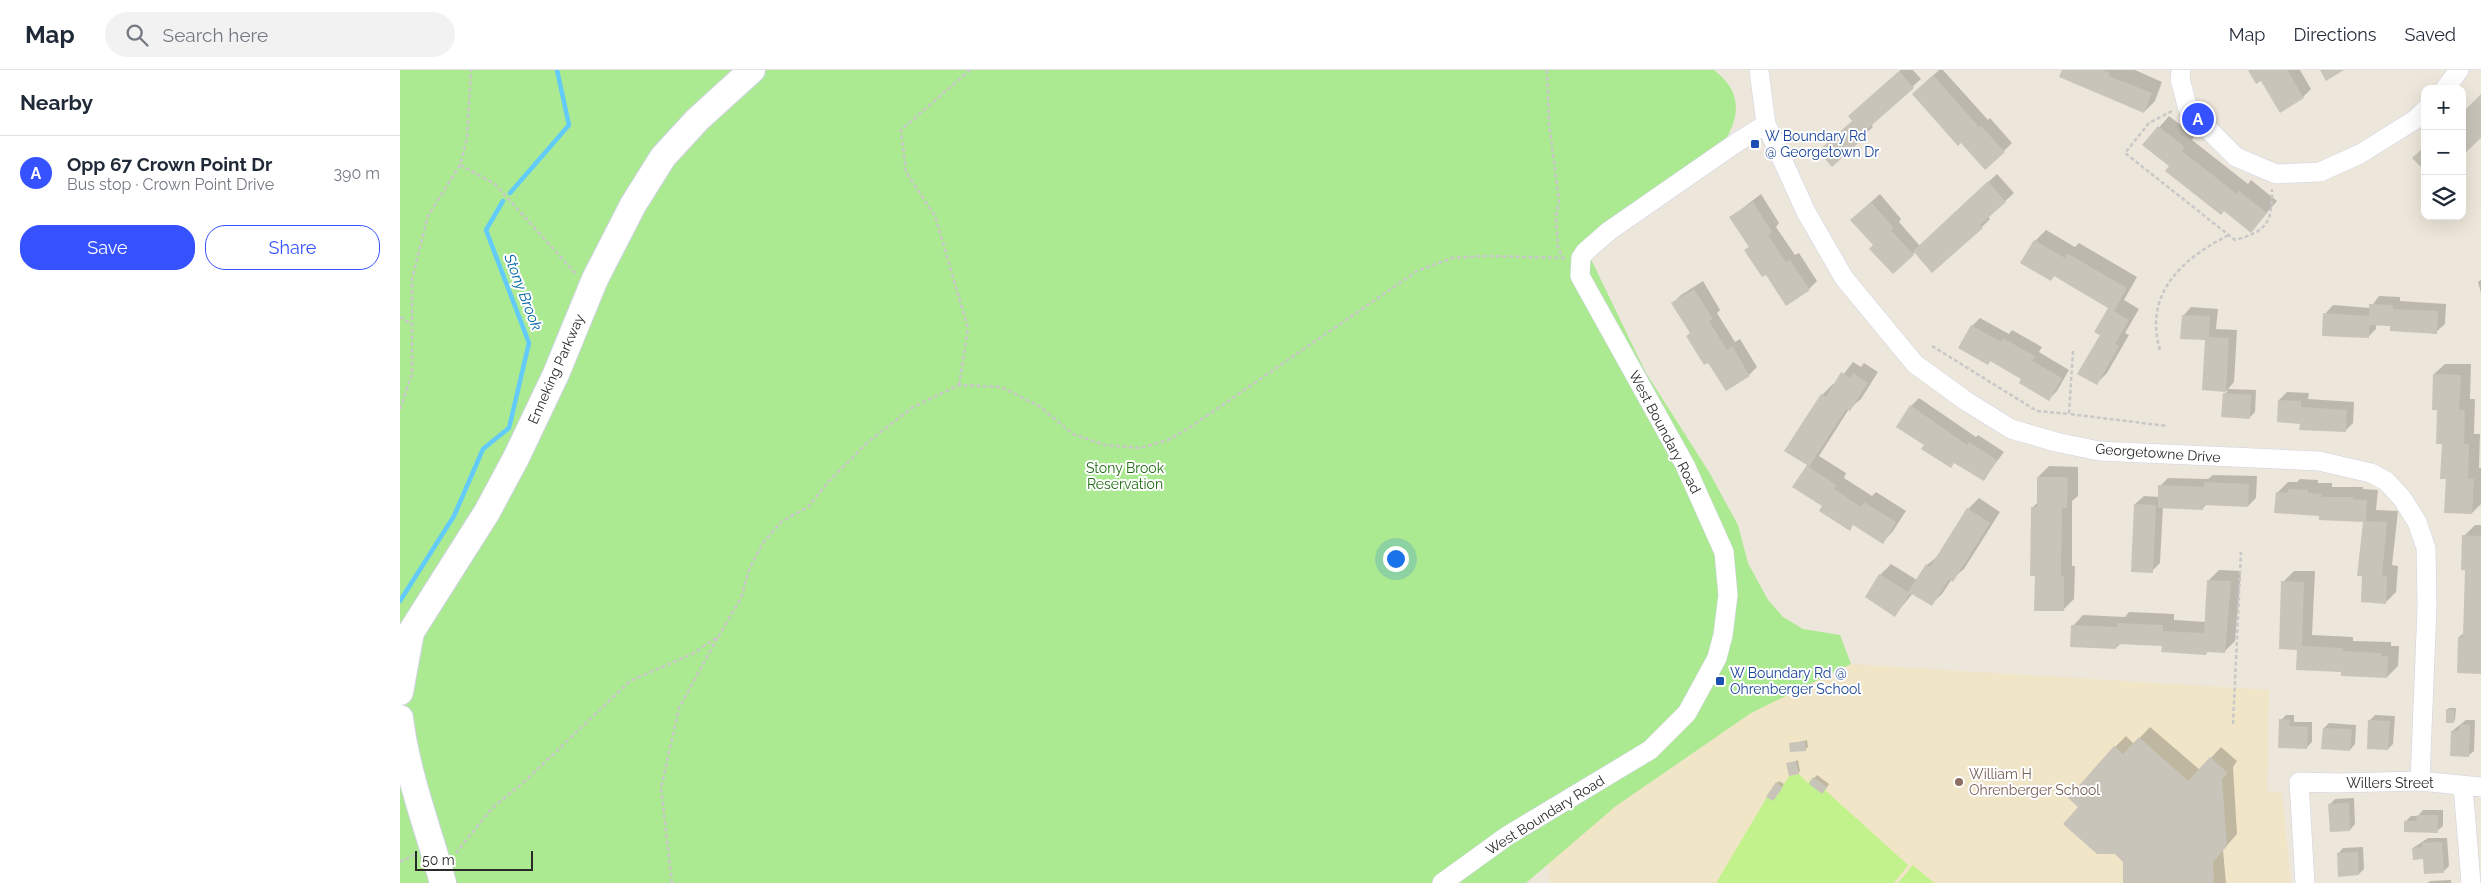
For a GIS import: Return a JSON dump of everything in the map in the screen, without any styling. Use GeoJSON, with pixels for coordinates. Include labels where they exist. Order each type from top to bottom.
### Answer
{"type":"FeatureCollection","features":[{"type":"Feature","properties":{"kind":"main road","name":"Enneking Parkway"},"geometry":{"type":"LineString","coordinates":[[400,692],[411,632],[487,512],[516,458],[556,374],[590,290],[633,205],[664,157],[697,120],[752,70]]}},
{"type":"Feature","properties":{"kind":"main road"},"geometry":{"type":"LineString","coordinates":[[400,718],[403,744],[417,798],[441,876]]}},
{"type":"Feature","properties":{"kind":"street","name":"Georgetowne Drive"},"geometry":{"type":"LineString","coordinates":[[1759,70],[1766,124],[1806,212],[1824,239],[1844,278],[1915,364],[1966,401],[2011,429],[2056,442],[2100,451],[2319,460],[2371,473],[2386,481],[2402,498],[2417,522],[2426,548],[2427,607],[2420,781]]}},
{"type":"Feature","properties":{"kind":"street"},"geometry":{"type":"LineString","coordinates":[[2182,70],[2180,78],[2188,109],[2236,157],[2276,174],[2320,172],[2360,154],[2421,114]]}},
{"type":"Feature","properties":{"kind":"street"},"geometry":{"type":"LineString","coordinates":[[2448,85],[2459,70]]}},
{"type":"Feature","properties":{"kind":"street"},"geometry":{"type":"LineString","coordinates":[[1572,258],[1585,252],[1609,231],[1736,142],[1766,124]]}},
{"type":"Feature","properties":{"kind":"street","name":"West Boundary Road"},"geometry":{"type":"LineString","coordinates":[[1442,883],[1507,836],[1650,750],[1687,713],[1717,658],[1724,635],[1728,595],[1724,552],[1685,465],[1580,276],[1572,258]]}},
{"type":"Feature","properties":{"kind":"street","name":"Willers Street"},"geometry":{"type":"LineString","coordinates":[[2305,883],[2299,782],[2336,784],[2420,781],[2472,787]]}},
{"type":"Feature","properties":{"kind":"street"},"geometry":{"type":"LineString","coordinates":[[2471,883],[2472,787]]}},
{"type":"Feature","properties":{"kind":"path"},"geometry":{"type":"LineString","coordinates":[[400,409],[412,374],[412,279],[428,216],[460,165],[467,138],[470,70]]}},
{"type":"Feature","properties":{"kind":"path"},"geometry":{"type":"LineString","coordinates":[[959,385],[968,328],[935,216],[906,172],[902,130],[970,70]]}},
{"type":"Feature","properties":{"kind":"path"},"geometry":{"type":"LineString","coordinates":[[1547,70],[1549,123],[1559,201],[1556,216],[1558,248],[1572,258]]}},
{"type":"Feature","properties":{"kind":"path"},"geometry":{"type":"LineString","coordinates":[[2187,104],[2149,123],[2125,153],[2235,240],[2256,234],[2264,227],[2271,215],[2272,172]]}},
{"type":"Feature","properties":{"kind":"path"},"geometry":{"type":"LineString","coordinates":[[460,165],[495,184],[590,290]]}},
{"type":"Feature","properties":{"kind":"path"},"geometry":{"type":"LineString","coordinates":[[2160,350],[2156,336],[2156,311],[2166,286],[2184,262],[2206,246],[2229,235]]}},
{"type":"Feature","properties":{"kind":"path"},"geometry":{"type":"LineString","coordinates":[[672,883],[661,788],[679,708],[741,598],[749,570],[762,544],[782,522],[808,507],[829,481],[868,442],[913,407],[959,385],[1001,387],[1040,406],[1073,434],[1105,445],[1140,448],[1168,440],[1192,426],[1417,271],[1452,258],[1486,256],[1572,258]]}},
{"type":"Feature","properties":{"kind":"path"},"geometry":{"type":"LineString","coordinates":[[400,316],[411,324]]}},
{"type":"Feature","properties":{"kind":"path"},"geometry":{"type":"LineString","coordinates":[[1932,346],[2037,411],[2167,426]]}},
{"type":"Feature","properties":{"kind":"path"},"geometry":{"type":"LineString","coordinates":[[2069,414],[2073,351]]}},
{"type":"Feature","properties":{"kind":"path"},"geometry":{"type":"LineString","coordinates":[[2232,724],[2241,552]]}},
{"type":"Feature","properties":{"kind":"path"},"geometry":{"type":"LineString","coordinates":[[441,876],[492,808],[524,782],[630,681],[692,654],[719,636]]}},
{"type":"Feature","properties":{"kind":"shaded area","name":"William H Ohrenberger School"},"geometry":{"type":"Polygon","coordinates":[[[1851,664],[2269,690],[2267,791],[2282,793],[2291,883],[1550,883],[1548,863],[1616,806],[1751,713],[1851,664]]]}},
{"type":"Feature","properties":{"kind":"green space","name":"Stony Brook Reservation"},"geometry":{"type":"Polygon","coordinates":[[[400,70],[1714,70],[1730,88],[1736,107],[1732,126],[1721,147],[1587,251],[1646,373],[1709,472],[1738,525],[1748,563],[1768,600],[1783,617],[1803,629],[1840,635],[1851,664],[1751,713],[1616,806],[1526,883],[400,883],[400,70]]]}},
{"type":"Feature","properties":{"kind":"green space"},"geometry":{"type":"Polygon","coordinates":[[[1799,774],[1808,783],[1813,777],[1827,787],[1825,790],[1908,865],[1894,883],[1716,883],[1776,782],[1783,786],[1789,776],[1799,774]]]}},
{"type":"Feature","properties":{"kind":"green space"},"geometry":{"type":"Polygon","coordinates":[[[1913,865],[1934,883],[1898,883],[1913,865]]]}},
{"type":"Feature","properties":{"kind":"building"},"geometry":{"type":"Polygon","coordinates":[[[2062,70],[2102,70],[2110,73],[2109,76],[2152,93],[2144,113],[2059,77],[2062,70]]]}},
{"type":"Feature","properties":{"kind":"building"},"geometry":{"type":"Polygon","coordinates":[[[2248,70],[2287,70],[2304,98],[2280,113],[2261,81],[2256,84],[2248,70]]]}},
{"type":"Feature","properties":{"kind":"building"},"geometry":{"type":"Polygon","coordinates":[[[2320,70],[2344,70],[2326,81],[2320,70]]]}},
{"type":"Feature","properties":{"kind":"building"},"geometry":{"type":"Polygon","coordinates":[[[1899,71],[1914,88],[1863,133],[1866,136],[1832,167],[1818,151],[1852,121],[1848,116],[1899,71]]]}},
{"type":"Feature","properties":{"kind":"building"},"geometry":{"type":"Polygon","coordinates":[[[1933,75],[1979,127],[1981,126],[2005,152],[1985,170],[1961,143],[1958,146],[1912,94],[1933,75]]]}},
{"type":"Feature","properties":{"kind":"building"},"geometry":{"type":"Polygon","coordinates":[[[2481,94],[2481,138],[2466,152],[2466,114],[2466,109],[2481,94]]]}},
{"type":"Feature","properties":{"kind":"building"},"geometry":{"type":"Polygon","coordinates":[[[2158,126],[2185,147],[2182,151],[2237,194],[2239,191],[2267,213],[2251,233],[2224,211],[2221,215],[2165,171],[2169,166],[2142,145],[2158,126]]]}},
{"type":"Feature","properties":{"kind":"building"},"geometry":{"type":"Polygon","coordinates":[[[2421,150],[2421,167],[2412,158],[2421,150]]]}},
{"type":"Feature","properties":{"kind":"building"},"geometry":{"type":"Polygon","coordinates":[[[1988,181],[2006,202],[1980,225],[1983,228],[1932,273],[1913,251],[1988,181]]]}},
{"type":"Feature","properties":{"kind":"building"},"geometry":{"type":"Polygon","coordinates":[[[1753,202],[1772,232],[1768,235],[1786,262],[1790,260],[1810,290],[1786,306],[1766,275],[1762,277],[1744,250],[1749,247],[1729,217],[1753,202]]]}},
{"type":"Feature","properties":{"kind":"building"},"geometry":{"type":"Polygon","coordinates":[[[1871,202],[1894,228],[1891,230],[1914,255],[1893,274],[1869,249],[1873,245],[1850,220],[1871,202]]]}},
{"type":"Feature","properties":{"kind":"building"},"geometry":{"type":"Polygon","coordinates":[[[2034,240],[2065,258],[2067,253],[2127,288],[2114,311],[2129,320],[2115,344],[2119,346],[2097,385],[2077,374],[2100,335],[2094,332],[2108,308],[2054,276],[2051,281],[2020,263],[2034,240]]]}},
{"type":"Feature","properties":{"kind":"building"},"geometry":{"type":"Polygon","coordinates":[[[1694,289],[1713,319],[1709,321],[1727,350],[1732,346],[1750,376],[1726,391],[1708,363],[1704,365],[1686,336],[1690,333],[1671,303],[1694,289]]]}},
{"type":"Feature","properties":{"kind":"building"},"geometry":{"type":"Polygon","coordinates":[[[2369,304],[2393,305],[2393,309],[2438,311],[2437,334],[2390,331],[2390,326],[2369,325],[2369,338],[2322,336],[2323,313],[2369,316],[2369,304]]]}},
{"type":"Feature","properties":{"kind":"building"},"geometry":{"type":"Polygon","coordinates":[[[2182,315],[2210,316],[2209,337],[2229,338],[2226,392],[2202,390],[2205,340],[2180,339],[2182,315]]]}},
{"type":"Feature","properties":{"kind":"building"},"geometry":{"type":"Polygon","coordinates":[[[1971,325],[2001,342],[2003,338],[2035,356],[2032,361],[2062,378],[2049,401],[2019,383],[2021,379],[1990,361],[1988,365],[1958,348],[1971,325]]]}},
{"type":"Feature","properties":{"kind":"building"},"geometry":{"type":"Polygon","coordinates":[[[1841,372],[1850,378],[1853,373],[1868,383],[1850,411],[1846,409],[1809,467],[1836,485],[1834,489],[1861,507],[1864,502],[1896,522],[1883,544],[1853,525],[1850,531],[1819,511],[1822,506],[1792,487],[1807,465],[1784,451],[1821,394],[1826,397],[1841,372]]]}},
{"type":"Feature","properties":{"kind":"building"},"geometry":{"type":"Polygon","coordinates":[[[2433,374],[2461,375],[2459,410],[2465,410],[2464,444],[2469,444],[2468,478],[2474,479],[2472,514],[2444,513],[2446,479],[2440,479],[2442,444],[2436,444],[2437,410],[2432,410],[2433,374]]]}},
{"type":"Feature","properties":{"kind":"building"},"geometry":{"type":"Polygon","coordinates":[[[2223,393],[2251,395],[2250,419],[2221,417],[2223,393]]]}},
{"type":"Feature","properties":{"kind":"building"},"geometry":{"type":"Polygon","coordinates":[[[2278,400],[2301,401],[2301,407],[2347,410],[2346,432],[2299,430],[2300,424],[2277,422],[2278,400]]]}},
{"type":"Feature","properties":{"kind":"building"},"geometry":{"type":"Polygon","coordinates":[[[1910,405],[1967,445],[1969,442],[1997,460],[1984,481],[1954,463],[1951,468],[1921,449],[1924,445],[1896,427],[1910,405]]]}},
{"type":"Feature","properties":{"kind":"building"},"geometry":{"type":"Polygon","coordinates":[[[2037,477],[2068,477],[2067,508],[2062,508],[2061,576],[2064,576],[2064,611],[2034,611],[2035,576],[2030,576],[2031,507],[2037,507],[2037,477]]]}},
{"type":"Feature","properties":{"kind":"building"},"geometry":{"type":"Polygon","coordinates":[[[2204,482],[2249,484],[2248,507],[2203,505],[2203,510],[2158,508],[2158,485],[2204,487],[2204,482]]]}},
{"type":"Feature","properties":{"kind":"building"},"geometry":{"type":"Polygon","coordinates":[[[2288,489],[2308,490],[2308,493],[2322,494],[2321,497],[2353,497],[2353,499],[2367,500],[2366,521],[2387,522],[2382,576],[2387,576],[2386,604],[2361,602],[2362,576],[2357,576],[2363,522],[2319,520],[2319,516],[2274,513],[2276,492],[2288,493],[2288,489]]]}},
{"type":"Feature","properties":{"kind":"building"},"geometry":{"type":"Polygon","coordinates":[[[2134,504],[2156,505],[2153,573],[2131,572],[2134,504]]]}},
{"type":"Feature","properties":{"kind":"building"},"geometry":{"type":"Polygon","coordinates":[[[1967,508],[1990,523],[1953,582],[1949,579],[1932,606],[1910,593],[1895,617],[1865,597],[1879,574],[1908,592],[1926,564],[1930,567],[1967,508]]]}},
{"type":"Feature","properties":{"kind":"building"},"geometry":{"type":"Polygon","coordinates":[[[2462,535],[2481,536],[2481,674],[2457,673],[2458,637],[2463,637],[2465,570],[2461,570],[2462,535]]]}},
{"type":"Feature","properties":{"kind":"building"},"geometry":{"type":"Polygon","coordinates":[[[2207,580],[2231,581],[2225,653],[2207,652],[2206,655],[2161,652],[2162,646],[2117,644],[2116,649],[2070,647],[2071,625],[2117,627],[2117,623],[2163,625],[2163,631],[2204,633],[2207,580]]]}},
{"type":"Feature","properties":{"kind":"building"},"geometry":{"type":"Polygon","coordinates":[[[2281,581],[2304,582],[2302,646],[2343,648],[2343,651],[2381,653],[2381,656],[2388,656],[2387,678],[2341,676],[2341,672],[2296,670],[2297,650],[2279,649],[2281,581]]]}},
{"type":"Feature","properties":{"kind":"building"},"geometry":{"type":"Polygon","coordinates":[[[2446,709],[2454,710],[2454,723],[2446,723],[2446,709]]]}},
{"type":"Feature","properties":{"kind":"building"},"geometry":{"type":"Polygon","coordinates":[[[2279,719],[2290,720],[2289,726],[2308,727],[2307,749],[2278,748],[2279,719]]]}},
{"type":"Feature","properties":{"kind":"building"},"geometry":{"type":"Polygon","coordinates":[[[2368,720],[2390,721],[2388,750],[2367,749],[2368,720]]]}},
{"type":"Feature","properties":{"kind":"building"},"geometry":{"type":"Polygon","coordinates":[[[2460,724],[2470,725],[2469,757],[2450,756],[2451,731],[2459,731],[2460,724]]]}},
{"type":"Feature","properties":{"kind":"building"},"geometry":{"type":"Polygon","coordinates":[[[2323,728],[2352,729],[2350,751],[2321,749],[2323,728]]]}},
{"type":"Feature","properties":{"kind":"building"},"geometry":{"type":"Polygon","coordinates":[[[2139,737],[2188,781],[2210,757],[2228,773],[2222,779],[2227,846],[2213,862],[2214,883],[2123,883],[2123,862],[2115,854],[2097,854],[2063,824],[2078,807],[2068,798],[2114,746],[2123,754],[2139,737]]]}},
{"type":"Feature","properties":{"kind":"building"},"geometry":{"type":"Polygon","coordinates":[[[1805,741],[1806,751],[1790,752],[1789,743],[1805,741]]]}},
{"type":"Feature","properties":{"kind":"building"},"geometry":{"type":"Polygon","coordinates":[[[1796,761],[1799,774],[1789,776],[1786,763],[1796,761]]]}},
{"type":"Feature","properties":{"kind":"building"},"geometry":{"type":"Polygon","coordinates":[[[1813,777],[1827,787],[1822,794],[1809,784],[1813,777]]]}},
{"type":"Feature","properties":{"kind":"building"},"geometry":{"type":"Polygon","coordinates":[[[1776,782],[1783,787],[1773,801],[1766,797],[1776,782]]]}},
{"type":"Feature","properties":{"kind":"building"},"geometry":{"type":"Polygon","coordinates":[[[2349,803],[2350,831],[2330,832],[2328,804],[2349,803]]]}},
{"type":"Feature","properties":{"kind":"building"},"geometry":{"type":"Polygon","coordinates":[[[2417,815],[2438,815],[2438,833],[2404,832],[2404,821],[2416,821],[2417,815]]]}},
{"type":"Feature","properties":{"kind":"building"},"geometry":{"type":"Polygon","coordinates":[[[2442,842],[2444,873],[2424,874],[2423,859],[2413,860],[2412,848],[2422,847],[2422,843],[2442,842]]]}},
{"type":"Feature","properties":{"kind":"building"},"geometry":{"type":"Polygon","coordinates":[[[2358,852],[2359,875],[2338,877],[2337,853],[2358,852]]]}},
{"type":"Feature","properties":{"kind":"waterway","name":"Stony Brook"},"geometry":{"type":"LineString","coordinates":[[510,193],[569,125],[557,70]]}},
{"type":"Feature","properties":{"kind":"waterway","name":"Stony Brook"},"geometry":{"type":"LineString","coordinates":[[400,601],[454,516],[483,449],[509,428],[529,343],[486,230],[503,201]]}},
{"type":"Feature","properties":{"kind":"place","name":"Opp 67 Crown Point Dr"},"geometry":{"type":"Point","coordinates":[2198,119]}},
{"type":"Feature","properties":{"kind":"place","name":"W Boundary Rd @ Georgetown Dr"},"geometry":{"type":"Point","coordinates":[1755,144]}},
{"type":"Feature","properties":{"kind":"place","name":"W Boundary Rd @ Ohrenberger School"},"geometry":{"type":"Point","coordinates":[1720,681]}},
{"type":"Feature","properties":{"kind":"place","name":"William H Ohrenberger School"},"geometry":{"type":"Point","coordinates":[1959,782]}}]}
